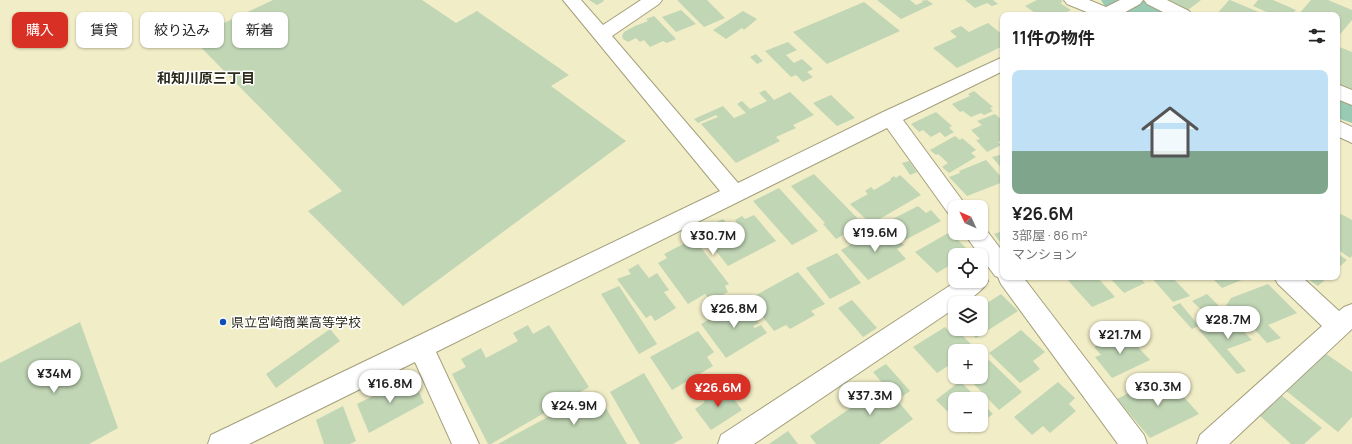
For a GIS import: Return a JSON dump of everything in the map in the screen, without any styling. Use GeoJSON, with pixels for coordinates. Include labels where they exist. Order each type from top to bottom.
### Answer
{"type":"FeatureCollection","features":[{"type":"Feature","properties":{"kind":"street"},"geometry":{"type":"LineString","coordinates":[[572,0],[602,34],[734,194]]}},
{"type":"Feature","properties":{"kind":"street"},"geometry":{"type":"LineString","coordinates":[[602,34],[653,0]]}},
{"type":"Feature","properties":{"kind":"street"},"geometry":{"type":"LineString","coordinates":[[1072,0],[1106,12]]}},
{"type":"Feature","properties":{"kind":"street"},"geometry":{"type":"LineString","coordinates":[[1111,12],[1134,0]]}},
{"type":"Feature","properties":{"kind":"street"},"geometry":{"type":"LineString","coordinates":[[1153,0],[1177,12]]}},
{"type":"Feature","properties":{"kind":"street"},"geometry":{"type":"LineString","coordinates":[[221,444],[1000,64]]}},
{"type":"Feature","properties":{"kind":"street"},"geometry":{"type":"LineString","coordinates":[[1340,92],[1352,98]]}},
{"type":"Feature","properties":{"kind":"street"},"geometry":{"type":"LineString","coordinates":[[890,118],[951,200]]}},
{"type":"Feature","properties":{"kind":"street"},"geometry":{"type":"LineString","coordinates":[[1340,129],[1352,136]]}},
{"type":"Feature","properties":{"kind":"street"},"geometry":{"type":"LineString","coordinates":[[981,240],[1000,265]]}},
{"type":"Feature","properties":{"kind":"street"},"geometry":{"type":"LineString","coordinates":[[988,276],[1000,271]]}},
{"type":"Feature","properties":{"kind":"street"},"geometry":{"type":"LineString","coordinates":[[1011,280],[1134,444]]}},
{"type":"Feature","properties":{"kind":"street"},"geometry":{"type":"LineString","coordinates":[[1210,444],[1345,320],[1290,280]]}},
{"type":"Feature","properties":{"kind":"street"},"geometry":{"type":"LineString","coordinates":[[731,444],[965,288]]}},
{"type":"Feature","properties":{"kind":"street"},"geometry":{"type":"LineString","coordinates":[[421,347],[466,444]]}},
{"type":"Feature","properties":{"kind":"building"},"geometry":{"type":"Polygon","coordinates":[[[273,0],[422,0],[456,23],[477,11],[569,75],[551,86],[626,141],[403,306],[308,211],[342,191],[202,48],[224,48],[224,23],[232,19],[232,48],[288,48],[288,12],[247,12],[273,0]]]}},
{"type":"Feature","properties":{"kind":"building"},"geometry":{"type":"Polygon","coordinates":[[[589,0],[603,0],[604,1],[597,5],[589,0]]]}},
{"type":"Feature","properties":{"kind":"building"},"geometry":{"type":"Polygon","coordinates":[[[677,0],[707,0],[725,18],[704,27],[677,0]]]}},
{"type":"Feature","properties":{"kind":"building"},"geometry":{"type":"Polygon","coordinates":[[[877,0],[910,0],[916,5],[923,2],[921,1],[927,0],[933,4],[901,19],[877,0]]]}},
{"type":"Feature","properties":{"kind":"building"},"geometry":{"type":"Polygon","coordinates":[[[965,0],[993,0],[998,4],[992,6],[987,3],[975,8],[965,0]]]}},
{"type":"Feature","properties":{"kind":"building"},"geometry":{"type":"Polygon","coordinates":[[[1037,0],[1061,0],[1063,2],[1060,3],[1071,10],[1067,12],[1034,12],[1025,6],[1037,0]]]}},
{"type":"Feature","properties":{"kind":"building"},"geometry":{"type":"Polygon","coordinates":[[[1168,0],[1201,0],[1188,10],[1168,0]]]}},
{"type":"Feature","properties":{"kind":"building"},"geometry":{"type":"Polygon","coordinates":[[[1230,0],[1259,12],[1219,12],[1230,0]]]}},
{"type":"Feature","properties":{"kind":"building"},"geometry":{"type":"Polygon","coordinates":[[[1258,0],[1273,0],[1296,10],[1294,12],[1266,12],[1253,6],[1258,0]]]}},
{"type":"Feature","properties":{"kind":"building"},"geometry":{"type":"Polygon","coordinates":[[[1311,0],[1328,0],[1352,10],[1352,20],[1340,34],[1340,12],[1301,12],[1311,0]]]}},
{"type":"Feature","properties":{"kind":"building"},"geometry":{"type":"Polygon","coordinates":[[[864,2],[900,31],[827,64],[793,32],[864,2]]]}},
{"type":"Feature","properties":{"kind":"building"},"geometry":{"type":"Polygon","coordinates":[[[681,10],[696,24],[676,32],[662,17],[681,10]]]}},
{"type":"Feature","properties":{"kind":"building"},"geometry":{"type":"Polygon","coordinates":[[[743,11],[757,19],[744,30],[742,28],[726,39],[713,30],[743,11]]]}},
{"type":"Feature","properties":{"kind":"building"},"geometry":{"type":"Polygon","coordinates":[[[654,16],[676,39],[667,43],[663,41],[650,47],[644,40],[640,42],[636,38],[628,42],[623,39],[622,36],[624,32],[648,21],[646,19],[654,16]]]}},
{"type":"Feature","properties":{"kind":"building"},"geometry":{"type":"Polygon","coordinates":[[[988,23],[1000,33],[1000,47],[957,68],[933,48],[957,37],[950,31],[961,26],[969,32],[988,23]]]}},
{"type":"Feature","properties":{"kind":"building"},"geometry":{"type":"Polygon","coordinates":[[[788,42],[797,50],[786,55],[794,63],[802,59],[813,69],[807,72],[813,77],[803,82],[796,75],[791,77],[765,51],[788,42]]]}},
{"type":"Feature","properties":{"kind":"building"},"geometry":{"type":"Polygon","coordinates":[[[1340,47],[1352,52],[1352,91],[1340,86],[1340,47]]]}},
{"type":"Feature","properties":{"kind":"building"},"geometry":{"type":"Polygon","coordinates":[[[756,54],[763,61],[757,64],[750,57],[756,54]]]}},
{"type":"Feature","properties":{"kind":"building"},"geometry":{"type":"Polygon","coordinates":[[[765,90],[774,100],[790,92],[814,115],[793,125],[796,128],[776,137],[780,141],[736,163],[701,124],[718,117],[716,115],[698,123],[694,119],[723,106],[734,118],[746,113],[737,104],[742,101],[750,109],[767,101],[759,93],[765,90]]]}},
{"type":"Feature","properties":{"kind":"building"},"geometry":{"type":"Polygon","coordinates":[[[974,91],[993,107],[990,108],[993,111],[984,115],[981,113],[971,117],[963,111],[960,112],[952,104],[970,96],[968,94],[974,91]]]}},
{"type":"Feature","properties":{"kind":"building"},"geometry":{"type":"Polygon","coordinates":[[[831,95],[855,118],[837,126],[813,103],[831,95]]]}},
{"type":"Feature","properties":{"kind":"building"},"geometry":{"type":"Polygon","coordinates":[[[936,112],[952,126],[949,128],[954,132],[945,137],[940,132],[931,137],[923,130],[919,132],[911,124],[936,112]]]}},
{"type":"Feature","properties":{"kind":"building"},"geometry":{"type":"Polygon","coordinates":[[[995,114],[1000,118],[1000,141],[998,142],[1000,146],[987,152],[976,140],[980,139],[971,130],[982,125],[977,121],[995,114]]]}},
{"type":"Feature","properties":{"kind":"building"},"geometry":{"type":"Polygon","coordinates":[[[955,136],[960,140],[962,138],[976,150],[971,153],[976,157],[949,173],[942,167],[948,163],[938,154],[936,155],[930,150],[955,136]]]}},
{"type":"Feature","properties":{"kind":"building"},"geometry":{"type":"Polygon","coordinates":[[[1000,155],[1000,166],[992,157],[1000,155]]]}},
{"type":"Feature","properties":{"kind":"building"},"geometry":{"type":"Polygon","coordinates":[[[986,160],[1000,176],[1000,183],[967,196],[949,177],[960,173],[959,171],[986,160]]]}},
{"type":"Feature","properties":{"kind":"building"},"geometry":{"type":"Polygon","coordinates":[[[909,161],[917,172],[910,175],[902,163],[909,161]]]}},
{"type":"Feature","properties":{"kind":"building"},"geometry":{"type":"Polygon","coordinates":[[[814,174],[863,224],[836,239],[823,224],[825,223],[791,186],[814,174]]]}},
{"type":"Feature","properties":{"kind":"building"},"geometry":{"type":"Polygon","coordinates":[[[900,175],[921,195],[871,224],[850,204],[868,194],[865,191],[871,187],[874,190],[891,180],[890,179],[894,176],[896,178],[900,175]]]}},
{"type":"Feature","properties":{"kind":"building"},"geometry":{"type":"Polygon","coordinates":[[[779,188],[818,231],[792,245],[753,201],[779,188]]]}},
{"type":"Feature","properties":{"kind":"building"},"geometry":{"type":"Polygon","coordinates":[[[918,206],[926,213],[931,210],[941,221],[905,240],[887,222],[918,206]]]}},
{"type":"Feature","properties":{"kind":"building"},"geometry":{"type":"Polygon","coordinates":[[[1341,214],[1352,220],[1352,256],[1350,258],[1340,251],[1341,214]]]}},
{"type":"Feature","properties":{"kind":"building"},"geometry":{"type":"Polygon","coordinates":[[[754,215],[776,241],[728,266],[707,240],[699,245],[729,284],[725,286],[728,292],[711,301],[705,294],[688,304],[658,263],[667,258],[664,254],[687,242],[682,235],[704,224],[706,227],[723,219],[730,227],[737,223],[735,220],[742,216],[745,219],[754,215]]]}},
{"type":"Feature","properties":{"kind":"building"},"geometry":{"type":"Polygon","coordinates":[[[885,226],[904,245],[897,249],[906,259],[868,280],[841,250],[885,226]]]}},
{"type":"Feature","properties":{"kind":"building"},"geometry":{"type":"Polygon","coordinates":[[[1000,232],[1000,242],[994,234],[1000,232]]]}},
{"type":"Feature","properties":{"kind":"building"},"geometry":{"type":"Polygon","coordinates":[[[948,233],[948,240],[958,240],[966,248],[948,248],[948,266],[937,273],[915,252],[948,233]]]}},
{"type":"Feature","properties":{"kind":"building"},"geometry":{"type":"Polygon","coordinates":[[[837,253],[861,283],[830,299],[806,268],[837,253]]]}},
{"type":"Feature","properties":{"kind":"building"},"geometry":{"type":"Polygon","coordinates":[[[1340,255],[1347,260],[1340,266],[1340,255]]]}},
{"type":"Feature","properties":{"kind":"building"},"geometry":{"type":"Polygon","coordinates":[[[638,264],[649,278],[657,273],[669,290],[664,292],[676,308],[655,321],[651,315],[646,318],[617,279],[631,274],[628,270],[638,264]]]}},
{"type":"Feature","properties":{"kind":"building"},"geometry":{"type":"Polygon","coordinates":[[[798,272],[825,304],[811,311],[815,315],[790,329],[786,325],[774,331],[749,299],[798,272]]]}},
{"type":"Feature","properties":{"kind":"building"},"geometry":{"type":"Polygon","coordinates":[[[1068,280],[1100,280],[1115,297],[1092,307],[1068,280]]]}},
{"type":"Feature","properties":{"kind":"building"},"geometry":{"type":"Polygon","coordinates":[[[1112,280],[1142,280],[1145,283],[1124,293],[1112,280]]]}},
{"type":"Feature","properties":{"kind":"building"},"geometry":{"type":"Polygon","coordinates":[[[1154,280],[1175,280],[1190,296],[1173,302],[1154,280]]]}},
{"type":"Feature","properties":{"kind":"building"},"geometry":{"type":"Polygon","coordinates":[[[1214,280],[1242,280],[1222,288],[1214,280]]]}},
{"type":"Feature","properties":{"kind":"building"},"geometry":{"type":"Polygon","coordinates":[[[1309,280],[1325,280],[1318,286],[1309,280]]]}},
{"type":"Feature","properties":{"kind":"building"},"geometry":{"type":"Polygon","coordinates":[[[1268,284],[1297,313],[1268,325],[1281,338],[1267,343],[1236,309],[1230,312],[1225,307],[1231,298],[1268,284]]]}},
{"type":"Feature","properties":{"kind":"building"},"geometry":{"type":"Polygon","coordinates":[[[619,286],[657,344],[639,354],[601,294],[619,286]]]}},
{"type":"Feature","properties":{"kind":"building"},"geometry":{"type":"Polygon","coordinates":[[[1001,294],[1018,311],[988,330],[988,302],[1001,294]]]}},
{"type":"Feature","properties":{"kind":"building"},"geometry":{"type":"Polygon","coordinates":[[[1207,294],[1223,310],[1209,317],[1192,301],[1207,294]]]}},
{"type":"Feature","properties":{"kind":"building"},"geometry":{"type":"Polygon","coordinates":[[[852,300],[877,328],[863,337],[838,308],[852,300]]]}},
{"type":"Feature","properties":{"kind":"building"},"geometry":{"type":"Polygon","coordinates":[[[742,301],[759,323],[753,326],[755,328],[761,325],[767,333],[726,358],[701,324],[742,301]]]}},
{"type":"Feature","properties":{"kind":"building"},"geometry":{"type":"Polygon","coordinates":[[[1180,303],[1199,326],[1192,329],[1172,307],[1180,303]]]}},
{"type":"Feature","properties":{"kind":"building"},"geometry":{"type":"Polygon","coordinates":[[[1236,317],[1249,330],[1244,332],[1252,340],[1227,349],[1246,371],[1237,374],[1199,330],[1236,317]]]}},
{"type":"Feature","properties":{"kind":"building"},"geometry":{"type":"Polygon","coordinates":[[[80,322],[118,428],[89,444],[0,444],[0,363],[80,322]]]}},
{"type":"Feature","properties":{"kind":"building"},"geometry":{"type":"Polygon","coordinates":[[[528,325],[533,334],[549,325],[589,387],[491,444],[488,444],[452,374],[466,367],[461,359],[481,348],[486,358],[518,341],[513,333],[528,325]]]}},
{"type":"Feature","properties":{"kind":"building"},"geometry":{"type":"Polygon","coordinates":[[[945,327],[948,330],[948,336],[963,336],[971,344],[948,344],[948,366],[937,373],[913,347],[945,327]]]}},
{"type":"Feature","properties":{"kind":"building"},"geometry":{"type":"Polygon","coordinates":[[[330,329],[340,341],[276,388],[266,374],[330,329]]]}},
{"type":"Feature","properties":{"kind":"building"},"geometry":{"type":"Polygon","coordinates":[[[1021,330],[1045,352],[1033,361],[1040,369],[1020,383],[989,353],[1021,330]]]}},
{"type":"Feature","properties":{"kind":"building"},"geometry":{"type":"Polygon","coordinates":[[[698,331],[714,352],[707,357],[713,366],[672,390],[650,357],[698,331]]]}},
{"type":"Feature","properties":{"kind":"building"},"geometry":{"type":"Polygon","coordinates":[[[1125,333],[1150,360],[1112,378],[1095,357],[1101,355],[1094,347],[1125,333]]]}},
{"type":"Feature","properties":{"kind":"building"},"geometry":{"type":"Polygon","coordinates":[[[1325,353],[1352,372],[1352,417],[1338,432],[1285,390],[1325,353]]]}},
{"type":"Feature","properties":{"kind":"building"},"geometry":{"type":"Polygon","coordinates":[[[989,360],[1022,392],[999,410],[988,399],[988,392],[982,392],[974,384],[988,384],[989,360]]]}},
{"type":"Feature","properties":{"kind":"building"},"geometry":{"type":"Polygon","coordinates":[[[886,364],[910,391],[897,400],[913,419],[879,444],[816,444],[810,436],[884,385],[873,372],[886,364]]]}},
{"type":"Feature","properties":{"kind":"building"},"geometry":{"type":"Polygon","coordinates":[[[644,373],[683,438],[673,444],[640,444],[610,392],[644,373]]]}},
{"type":"Feature","properties":{"kind":"building"},"geometry":{"type":"Polygon","coordinates":[[[1164,375],[1199,414],[1150,438],[1117,399],[1164,375]]]}},
{"type":"Feature","properties":{"kind":"building"},"geometry":{"type":"Polygon","coordinates":[[[412,377],[424,403],[369,433],[357,404],[375,395],[373,391],[384,386],[386,390],[412,377]]]}},
{"type":"Feature","properties":{"kind":"building"},"geometry":{"type":"Polygon","coordinates":[[[1058,382],[1075,398],[1069,404],[1076,411],[1050,433],[1043,426],[1032,435],[1014,417],[1058,382]]]}},
{"type":"Feature","properties":{"kind":"building"},"geometry":{"type":"Polygon","coordinates":[[[956,384],[963,384],[971,392],[948,392],[948,412],[936,400],[956,384]]]}},
{"type":"Feature","properties":{"kind":"building"},"geometry":{"type":"Polygon","coordinates":[[[726,388],[742,410],[711,430],[695,409],[705,402],[702,398],[714,391],[716,394],[726,388]]]}},
{"type":"Feature","properties":{"kind":"building"},"geometry":{"type":"Polygon","coordinates":[[[596,391],[627,444],[498,444],[596,391]]]}},
{"type":"Feature","properties":{"kind":"building"},"geometry":{"type":"Polygon","coordinates":[[[1281,395],[1322,428],[1304,444],[1291,444],[1260,416],[1281,395]]]}},
{"type":"Feature","properties":{"kind":"building"},"geometry":{"type":"Polygon","coordinates":[[[343,406],[356,441],[350,444],[324,444],[316,420],[343,406]]]}},
{"type":"Feature","properties":{"kind":"building"},"geometry":{"type":"Polygon","coordinates":[[[988,409],[993,414],[988,418],[988,409]]]}},
{"type":"Feature","properties":{"kind":"building"},"geometry":{"type":"Polygon","coordinates":[[[788,431],[798,444],[769,444],[788,431]]]}},
{"type":"Feature","properties":{"kind":"waterway"},"geometry":{"type":"LineString","coordinates":[[1119,0],[1145,12]]}},
{"type":"Feature","properties":{"kind":"waterway"},"geometry":{"type":"LineString","coordinates":[[1340,102],[1352,108]]}},
{"type":"Feature","properties":{"kind":"place","name":"県立宮崎商業高等学校"},"geometry":{"type":"Point","coordinates":[223,322]}},
{"type":"Feature","properties":{"kind":"district","name":"和知川原三丁目"},"geometry":{"type":"Point","coordinates":[206,77]}}]}
